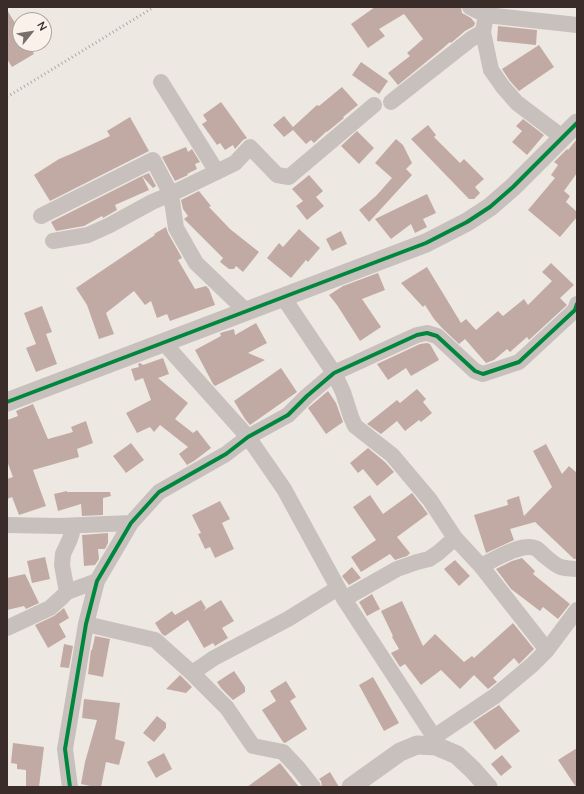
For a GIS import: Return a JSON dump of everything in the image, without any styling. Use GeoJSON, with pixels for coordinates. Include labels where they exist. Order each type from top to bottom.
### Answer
{"type":"FeatureCollection","features":[{"type":"Feature","properties":{"kind":"street"},"geometry":{"type":"LineString","coordinates":[[470,7],[486,15],[577,25]]}},
{"type":"Feature","properties":{"kind":"street"},"geometry":{"type":"LineString","coordinates":[[7,402],[426,243],[467,222],[490,207],[513,187],[572,129],[517,103],[503,87],[491,70],[483,32],[486,15]]}},
{"type":"Feature","properties":{"kind":"street"},"geometry":{"type":"LineString","coordinates":[[391,102],[471,39],[483,32]]}},
{"type":"Feature","properties":{"kind":"street"},"geometry":{"type":"LineString","coordinates":[[161,82],[217,172]]}},
{"type":"Feature","properties":{"kind":"street"},"geometry":{"type":"LineString","coordinates":[[53,241],[88,235],[110,225],[152,202],[235,163],[250,147],[277,175],[289,177],[374,105]]}},
{"type":"Feature","properties":{"kind":"street"},"geometry":{"type":"LineString","coordinates":[[41,216],[153,160],[171,194],[176,228],[196,262],[246,311]]}},
{"type":"Feature","properties":{"kind":"street"},"geometry":{"type":"LineString","coordinates":[[283,297],[334,373],[343,392],[355,426],[392,455],[430,500],[455,538],[481,566],[547,650]]}},
{"type":"Feature","properties":{"kind":"street"},"geometry":{"type":"LineString","coordinates":[[70,787],[65,749],[86,624],[98,581],[131,523],[159,492],[226,454],[248,437],[288,415],[307,396],[334,373],[417,335],[427,333],[438,336],[475,371],[483,374],[519,362],[576,310],[577,304]]}},
{"type":"Feature","properties":{"kind":"street"},"geometry":{"type":"LineString","coordinates":[[163,342],[248,437],[284,489],[341,593],[435,742],[458,756],[488,787]]}},
{"type":"Feature","properties":{"kind":"street"},"geometry":{"type":"LineString","coordinates":[[7,526],[74,526],[131,523]]}},
{"type":"Feature","properties":{"kind":"street"},"geometry":{"type":"LineString","coordinates":[[67,592],[62,564],[63,554],[70,540],[74,526]]}},
{"type":"Feature","properties":{"kind":"street"},"geometry":{"type":"LineString","coordinates":[[192,673],[214,658],[341,593],[397,569],[429,559],[455,538]]}},
{"type":"Feature","properties":{"kind":"street"},"geometry":{"type":"LineString","coordinates":[[481,566],[516,550],[528,547],[536,549],[556,566],[577,569]]}},
{"type":"Feature","properties":{"kind":"street"},"geometry":{"type":"LineString","coordinates":[[7,628],[50,608],[67,592],[98,581]]}},
{"type":"Feature","properties":{"kind":"street"},"geometry":{"type":"LineString","coordinates":[[351,787],[400,752],[435,742],[495,696],[532,665],[547,650],[577,610]]}},
{"type":"Feature","properties":{"kind":"street"},"geometry":{"type":"LineString","coordinates":[[86,624],[155,640],[192,673],[227,708],[253,746],[283,752],[313,787]]}},
{"type":"Feature","properties":{"kind":"building"},"geometry":{"type":"Polygon","coordinates":[[[375,7],[461,7],[462,13],[471,18],[475,23],[474,26],[465,31],[451,43],[450,42],[398,85],[388,73],[410,56],[407,53],[423,39],[404,14],[379,29],[385,36],[368,48],[351,24],[375,7]]]}},
{"type":"Feature","properties":{"kind":"building"},"geometry":{"type":"Polygon","coordinates":[[[7,10],[12,18],[12,52],[33,52],[34,54],[12,67],[7,59],[7,10]]]}},
{"type":"Feature","properties":{"kind":"building"},"geometry":{"type":"Polygon","coordinates":[[[498,26],[537,30],[536,45],[497,41],[498,26]]]}},
{"type":"Feature","properties":{"kind":"building"},"geometry":{"type":"Polygon","coordinates":[[[539,45],[554,67],[519,91],[502,69],[539,45]]]}},
{"type":"Feature","properties":{"kind":"building"},"geometry":{"type":"Polygon","coordinates":[[[361,62],[388,81],[379,94],[352,75],[361,62]]]}},
{"type":"Feature","properties":{"kind":"building"},"geometry":{"type":"Polygon","coordinates":[[[342,87],[358,105],[314,143],[311,140],[306,144],[293,130],[284,137],[273,125],[284,116],[293,127],[317,105],[319,106],[342,87]]]}},
{"type":"Feature","properties":{"kind":"building"},"geometry":{"type":"Polygon","coordinates":[[[221,102],[247,138],[243,140],[235,149],[233,145],[225,150],[220,143],[217,145],[202,124],[207,121],[203,115],[221,102]]]}},
{"type":"Feature","properties":{"kind":"building"},"geometry":{"type":"Polygon","coordinates":[[[130,117],[149,151],[50,201],[34,175],[59,159],[110,136],[107,131],[130,117]]]}},
{"type":"Feature","properties":{"kind":"building"},"geometry":{"type":"Polygon","coordinates":[[[523,119],[544,135],[527,155],[512,142],[522,131],[516,126],[523,119]]]}},
{"type":"Feature","properties":{"kind":"building"},"geometry":{"type":"Polygon","coordinates":[[[428,125],[436,135],[434,137],[460,163],[464,159],[484,179],[475,187],[480,193],[474,199],[469,199],[411,139],[428,125]]]}},
{"type":"Feature","properties":{"kind":"building"},"geometry":{"type":"Polygon","coordinates":[[[357,131],[374,148],[359,164],[341,146],[357,131]]]}},
{"type":"Feature","properties":{"kind":"building"},"geometry":{"type":"Polygon","coordinates":[[[396,139],[403,145],[412,163],[406,169],[412,175],[369,222],[359,210],[376,196],[392,178],[375,163],[396,139]]]}},
{"type":"Feature","properties":{"kind":"building"},"geometry":{"type":"Polygon","coordinates":[[[577,139],[577,173],[564,191],[570,196],[566,202],[577,212],[577,217],[560,237],[528,210],[555,178],[551,175],[558,165],[554,162],[567,149],[568,150],[577,139]]]}},
{"type":"Feature","properties":{"kind":"building"},"geometry":{"type":"Polygon","coordinates":[[[186,147],[188,152],[192,149],[200,162],[195,164],[197,169],[175,181],[162,157],[186,147]]]}},
{"type":"Feature","properties":{"kind":"building"},"geometry":{"type":"Polygon","coordinates":[[[149,173],[156,186],[153,188],[142,176],[149,173]]]}},
{"type":"Feature","properties":{"kind":"building"},"geometry":{"type":"Polygon","coordinates":[[[309,175],[323,191],[316,197],[324,206],[307,220],[296,206],[303,201],[292,189],[309,175]]]}},
{"type":"Feature","properties":{"kind":"building"},"geometry":{"type":"Polygon","coordinates":[[[142,176],[149,190],[115,205],[117,210],[103,218],[102,216],[84,226],[56,231],[51,222],[142,176]]]}},
{"type":"Feature","properties":{"kind":"building"},"geometry":{"type":"Polygon","coordinates":[[[199,191],[211,206],[209,207],[230,229],[259,252],[243,272],[236,266],[234,269],[229,269],[220,262],[223,258],[184,219],[188,216],[183,209],[181,200],[199,191]]]}},
{"type":"Feature","properties":{"kind":"building"},"geometry":{"type":"Polygon","coordinates":[[[427,194],[436,213],[423,219],[427,227],[415,233],[411,224],[391,239],[375,219],[427,194]]]}},
{"type":"Feature","properties":{"kind":"building"},"geometry":{"type":"Polygon","coordinates":[[[166,227],[182,258],[178,260],[195,289],[206,286],[209,289],[215,305],[170,321],[167,314],[157,318],[151,301],[145,305],[134,291],[106,313],[114,334],[99,339],[87,305],[76,288],[166,227]]]}},
{"type":"Feature","properties":{"kind":"building"},"geometry":{"type":"Polygon","coordinates":[[[299,229],[320,248],[308,262],[306,260],[291,278],[267,258],[279,243],[283,247],[299,229]]]}},
{"type":"Feature","properties":{"kind":"building"},"geometry":{"type":"Polygon","coordinates":[[[341,231],[347,244],[332,251],[326,239],[341,231]]]}},
{"type":"Feature","properties":{"kind":"building"},"geometry":{"type":"Polygon","coordinates":[[[551,263],[574,285],[560,298],[567,305],[529,340],[527,337],[510,352],[507,349],[494,360],[486,363],[465,339],[459,344],[442,328],[425,305],[423,307],[401,283],[427,267],[461,323],[466,319],[476,330],[498,311],[503,316],[524,299],[528,305],[552,281],[542,272],[551,263]]]}},
{"type":"Feature","properties":{"kind":"building"},"geometry":{"type":"Polygon","coordinates":[[[378,273],[385,290],[362,299],[381,327],[360,341],[329,295],[343,286],[378,273]]]}},
{"type":"Feature","properties":{"kind":"building"},"geometry":{"type":"Polygon","coordinates":[[[42,306],[52,332],[46,334],[57,364],[36,372],[26,348],[36,344],[24,313],[42,306]]]}},
{"type":"Feature","properties":{"kind":"building"},"geometry":{"type":"Polygon","coordinates":[[[256,323],[267,343],[248,353],[265,360],[215,386],[195,350],[221,336],[220,333],[234,329],[235,335],[256,323]]]}},
{"type":"Feature","properties":{"kind":"building"},"geometry":{"type":"Polygon","coordinates":[[[420,344],[430,344],[439,360],[411,376],[406,368],[388,380],[377,364],[420,344]]]}},
{"type":"Feature","properties":{"kind":"building"},"geometry":{"type":"Polygon","coordinates":[[[163,358],[169,374],[158,378],[188,403],[175,419],[193,433],[197,430],[211,448],[187,465],[179,454],[188,447],[160,425],[154,432],[150,427],[137,433],[126,413],[151,400],[143,378],[135,381],[131,369],[139,367],[138,364],[140,363],[143,365],[163,358]]]}},
{"type":"Feature","properties":{"kind":"building"},"geometry":{"type":"Polygon","coordinates":[[[281,368],[297,392],[250,425],[234,401],[281,368]]]}},
{"type":"Feature","properties":{"kind":"building"},"geometry":{"type":"Polygon","coordinates":[[[417,389],[426,399],[423,402],[432,413],[421,422],[419,420],[405,431],[397,421],[381,434],[367,424],[397,400],[400,403],[417,389]]]}},
{"type":"Feature","properties":{"kind":"building"},"geometry":{"type":"Polygon","coordinates":[[[328,391],[336,403],[343,422],[326,434],[308,408],[328,391]]]}},
{"type":"Feature","properties":{"kind":"building"},"geometry":{"type":"Polygon","coordinates":[[[33,404],[48,439],[73,432],[71,427],[86,421],[93,443],[77,449],[79,457],[33,470],[46,506],[19,515],[12,497],[7,499],[7,479],[13,477],[7,461],[7,420],[18,416],[16,411],[33,404]]]}},
{"type":"Feature","properties":{"kind":"building"},"geometry":{"type":"Polygon","coordinates":[[[131,443],[144,460],[126,473],[113,456],[131,443]]]}},
{"type":"Feature","properties":{"kind":"building"},"geometry":{"type":"Polygon","coordinates":[[[546,444],[562,474],[569,466],[577,473],[577,559],[574,559],[535,522],[510,529],[514,540],[486,553],[474,515],[508,505],[507,500],[519,496],[524,516],[552,487],[533,451],[546,444]]]}},
{"type":"Feature","properties":{"kind":"building"},"geometry":{"type":"Polygon","coordinates":[[[368,448],[385,462],[394,472],[377,486],[363,469],[358,473],[350,463],[368,448]]]}},
{"type":"Feature","properties":{"kind":"building"},"geometry":{"type":"Polygon","coordinates":[[[67,491],[110,492],[111,496],[103,498],[103,515],[82,516],[81,504],[58,511],[54,494],[67,491]]]}},
{"type":"Feature","properties":{"kind":"building"},"geometry":{"type":"Polygon","coordinates":[[[412,493],[428,514],[397,537],[410,553],[407,556],[395,560],[390,554],[361,572],[351,557],[376,540],[353,507],[370,495],[383,514],[412,493]]]}},
{"type":"Feature","properties":{"kind":"building"},"geometry":{"type":"Polygon","coordinates":[[[220,501],[230,519],[222,523],[234,549],[215,558],[210,547],[205,549],[198,534],[201,533],[192,515],[220,501]]]}},
{"type":"Feature","properties":{"kind":"building"},"geometry":{"type":"Polygon","coordinates":[[[108,533],[108,543],[105,549],[98,549],[99,559],[95,565],[84,566],[82,535],[108,533]]]}},
{"type":"Feature","properties":{"kind":"building"},"geometry":{"type":"Polygon","coordinates":[[[45,557],[50,579],[32,583],[27,561],[45,557]]]}},
{"type":"Feature","properties":{"kind":"building"},"geometry":{"type":"Polygon","coordinates":[[[522,558],[535,571],[533,574],[570,604],[558,619],[543,607],[540,611],[511,589],[496,569],[522,558]]]}},
{"type":"Feature","properties":{"kind":"building"},"geometry":{"type":"Polygon","coordinates":[[[455,560],[470,576],[459,586],[444,569],[455,560]]]}},
{"type":"Feature","properties":{"kind":"building"},"geometry":{"type":"Polygon","coordinates":[[[352,567],[361,578],[349,585],[342,576],[352,567]]]}},
{"type":"Feature","properties":{"kind":"building"},"geometry":{"type":"Polygon","coordinates":[[[25,574],[39,603],[26,609],[24,606],[7,610],[7,578],[25,574]]]}},
{"type":"Feature","properties":{"kind":"building"},"geometry":{"type":"Polygon","coordinates":[[[372,594],[380,609],[367,616],[359,602],[372,594]]]}},
{"type":"Feature","properties":{"kind":"building"},"geometry":{"type":"Polygon","coordinates":[[[201,600],[206,608],[203,611],[221,600],[234,621],[222,628],[228,638],[215,646],[213,643],[204,648],[188,620],[165,636],[162,634],[155,623],[172,611],[175,615],[201,600]]]}},
{"type":"Feature","properties":{"kind":"building"},"geometry":{"type":"Polygon","coordinates":[[[402,601],[423,646],[435,634],[464,662],[472,656],[474,658],[513,623],[534,649],[519,664],[514,658],[493,678],[497,682],[488,689],[474,675],[460,689],[441,670],[421,685],[405,664],[400,667],[391,653],[399,649],[381,611],[402,601]]]}},
{"type":"Feature","properties":{"kind":"building"},"geometry":{"type":"Polygon","coordinates":[[[64,608],[69,618],[59,624],[66,637],[48,648],[35,625],[54,616],[64,608]]]}},
{"type":"Feature","properties":{"kind":"building"},"geometry":{"type":"Polygon","coordinates":[[[95,636],[110,639],[103,677],[88,674],[91,650],[95,636]]]}},
{"type":"Feature","properties":{"kind":"building"},"geometry":{"type":"Polygon","coordinates":[[[64,644],[73,646],[69,668],[60,667],[64,644]]]}},
{"type":"Feature","properties":{"kind":"building"},"geometry":{"type":"Polygon","coordinates":[[[234,671],[245,687],[245,692],[233,700],[217,682],[234,671]]]}},
{"type":"Feature","properties":{"kind":"building"},"geometry":{"type":"Polygon","coordinates":[[[180,675],[192,687],[186,693],[166,689],[180,675]]]}},
{"type":"Feature","properties":{"kind":"building"},"geometry":{"type":"Polygon","coordinates":[[[373,677],[399,723],[384,731],[359,685],[373,677]]]}},
{"type":"Feature","properties":{"kind":"building"},"geometry":{"type":"Polygon","coordinates":[[[286,681],[296,697],[290,701],[307,729],[285,743],[262,710],[276,701],[270,691],[286,681]]]}},
{"type":"Feature","properties":{"kind":"building"},"geometry":{"type":"Polygon","coordinates":[[[84,699],[120,703],[115,739],[125,742],[119,765],[106,762],[101,787],[81,784],[85,762],[97,720],[82,718],[84,699]]]}},
{"type":"Feature","properties":{"kind":"building"},"geometry":{"type":"Polygon","coordinates":[[[499,705],[520,731],[495,750],[473,722],[499,705]]]}},
{"type":"Feature","properties":{"kind":"building"},"geometry":{"type":"Polygon","coordinates":[[[157,716],[166,723],[166,728],[154,742],[143,733],[157,716]]]}},
{"type":"Feature","properties":{"kind":"building"},"geometry":{"type":"Polygon","coordinates":[[[13,743],[44,747],[39,787],[26,787],[26,770],[17,769],[17,764],[11,763],[13,743]]]}},
{"type":"Feature","properties":{"kind":"building"},"geometry":{"type":"Polygon","coordinates":[[[577,748],[577,787],[576,787],[558,760],[577,748]]]}},
{"type":"Feature","properties":{"kind":"building"},"geometry":{"type":"Polygon","coordinates":[[[164,753],[172,769],[156,778],[147,762],[164,753]]]}},
{"type":"Feature","properties":{"kind":"building"},"geometry":{"type":"Polygon","coordinates":[[[502,755],[512,767],[501,776],[491,764],[502,755]]]}},
{"type":"Feature","properties":{"kind":"building"},"geometry":{"type":"Polygon","coordinates":[[[280,763],[299,787],[247,787],[280,763]]]}},
{"type":"Feature","properties":{"kind":"building"},"geometry":{"type":"Polygon","coordinates":[[[330,772],[339,787],[322,787],[319,779],[330,772]]]}},
{"type":"Feature","properties":{"kind":"railway"},"geometry":{"type":"LineString","coordinates":[[7,97],[154,7]]}},
{"type":"Feature","properties":{"kind":"cycle path"},"geometry":{"type":"LineString","coordinates":[[7,402],[426,243],[467,222],[490,207],[513,187],[577,123]]}},
{"type":"Feature","properties":{"kind":"cycle path"},"geometry":{"type":"LineString","coordinates":[[70,787],[65,749],[86,624],[97,581],[131,523],[159,492],[226,454],[248,437],[288,415],[307,396],[334,373],[417,335],[427,333],[437,336],[475,371],[483,374],[519,362],[575,310],[577,304]]}}]}
